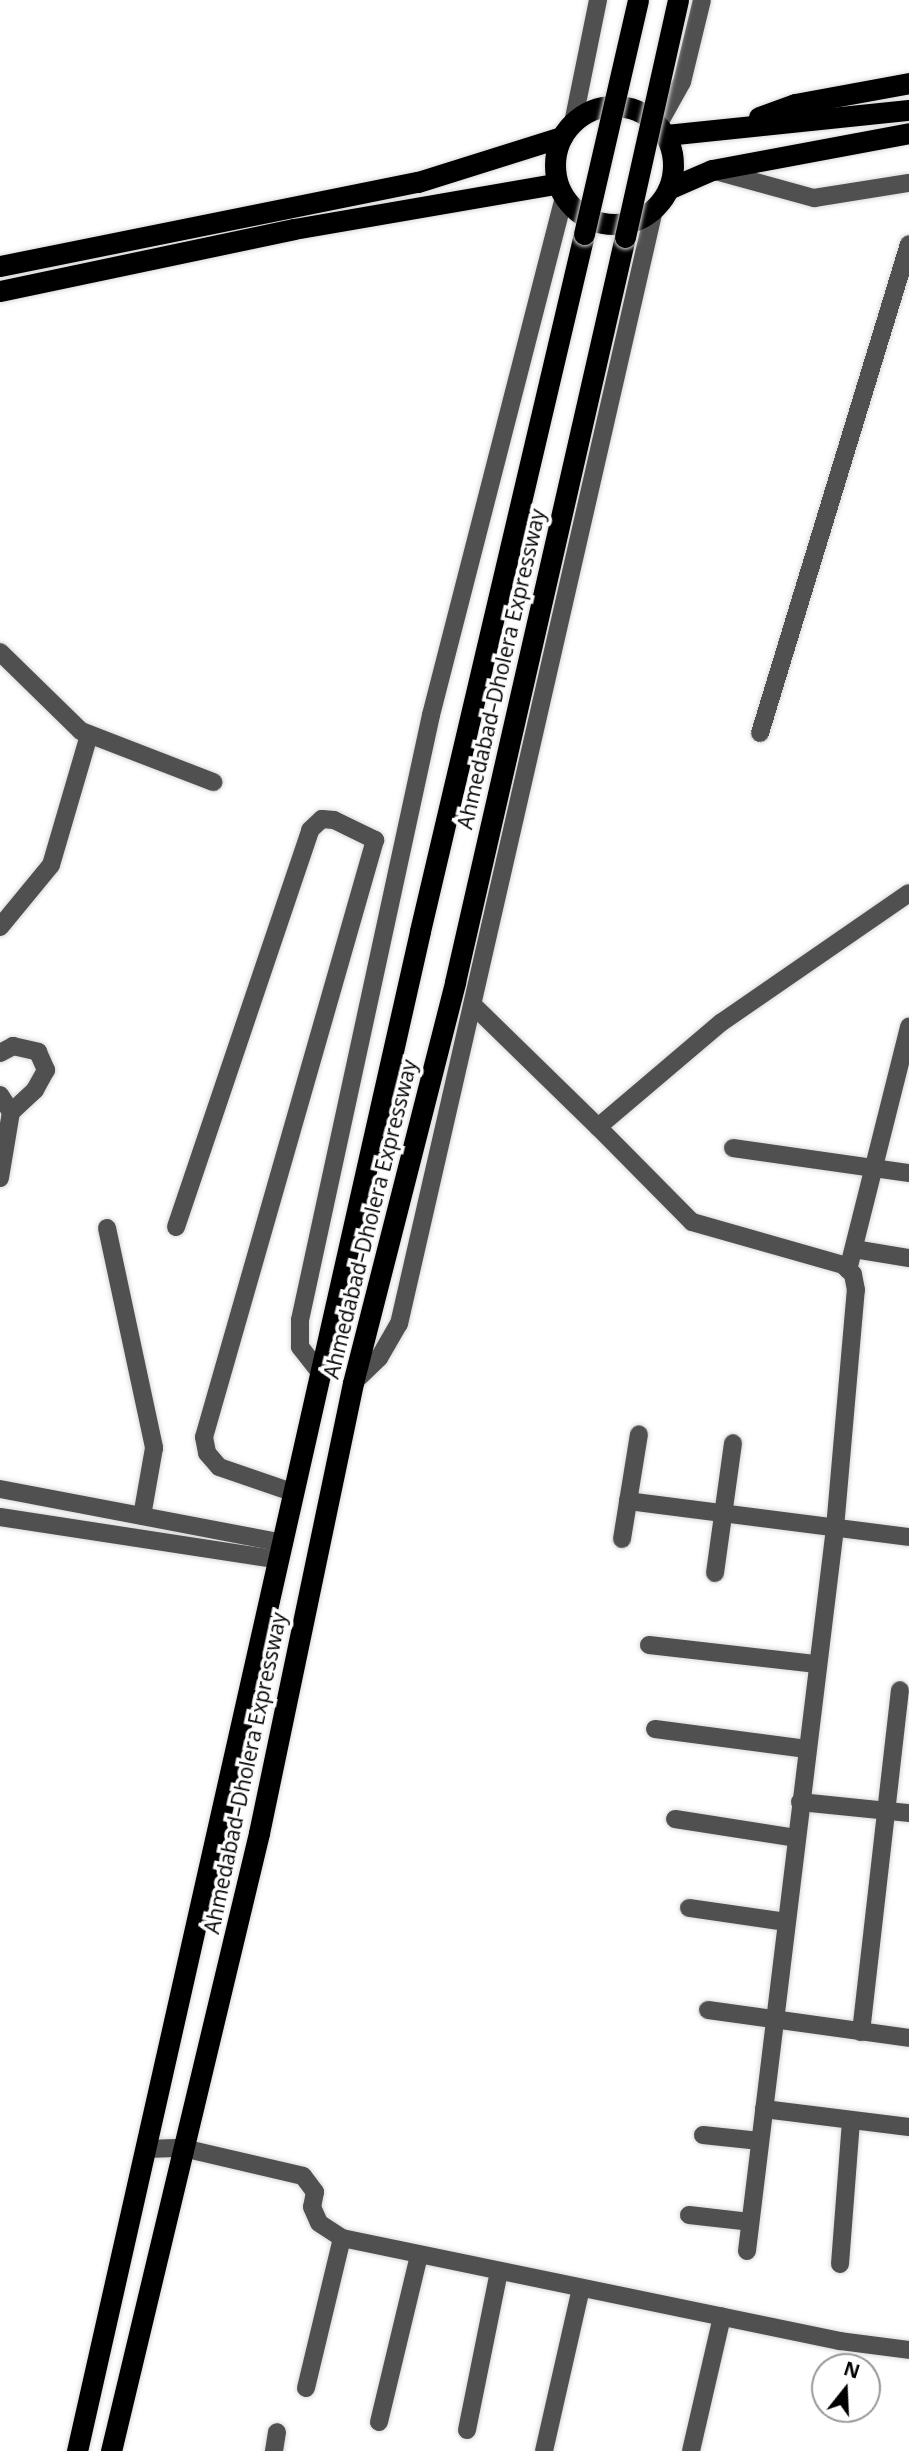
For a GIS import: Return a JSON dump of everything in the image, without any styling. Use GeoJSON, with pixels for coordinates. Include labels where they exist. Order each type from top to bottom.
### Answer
{"type":"FeatureCollection","features":[{"type":"Feature","properties":{"kind":"highway","name":"Ahmedabad–Dholera Expressway"},"geometry":{"type":"LineString","coordinates":[[77,2451],[638,0]]}},
{"type":"Feature","properties":{"kind":"highway","name":"Ahmedabad–Dholera Expressway"},"geometry":{"type":"LineString","coordinates":[[111,2451],[259,1833],[353,1383],[461,956],[678,0]]}},
{"type":"Feature","properties":{"kind":"highway"},"geometry":{"type":"LineString","coordinates":[[720,130],[795,104],[909,83]]}},
{"type":"Feature","properties":{"kind":"highway"},"geometry":{"type":"LineString","coordinates":[[0,266],[418,182],[568,130],[588,112],[623,107],[662,130],[720,130],[909,110]]}},
{"type":"Feature","properties":{"kind":"highway"},"geometry":{"type":"LineString","coordinates":[[568,130],[559,192],[577,213],[609,223],[635,220],[654,210],[668,189],[674,168],[662,130]]}},
{"type":"Feature","properties":{"kind":"highway"},"geometry":{"type":"LineString","coordinates":[[668,189],[712,170],[909,133]]}},
{"type":"Feature","properties":{"kind":"highway"},"geometry":{"type":"LineString","coordinates":[[0,291],[294,229],[559,192]]}},
{"type":"Feature","properties":{"kind":"street"},"geometry":{"type":"LineString","coordinates":[[568,130],[598,0]]}},
{"type":"Feature","properties":{"kind":"street"},"geometry":{"type":"LineString","coordinates":[[662,130],[682,82],[702,0]]}},
{"type":"Feature","properties":{"kind":"street"},"geometry":{"type":"LineString","coordinates":[[712,170],[814,198],[909,183]]}},
{"type":"Feature","properties":{"kind":"street"},"geometry":{"type":"LineString","coordinates":[[322,1375],[300,1347],[300,1320],[431,715],[559,192]]}},
{"type":"Feature","properties":{"kind":"street"},"geometry":{"type":"LineString","coordinates":[[353,1383],[379,1358],[399,1324],[654,210]]}},
{"type":"Feature","properties":{"kind":"street"},"geometry":{"type":"LineString","coordinates":[[760,733],[906,268],[909,244]]}},
{"type":"Feature","properties":{"kind":"street"},"geometry":{"type":"LineString","coordinates":[[0,652],[89,735],[213,782]]}},
{"type":"Feature","properties":{"kind":"street"},"geometry":{"type":"LineString","coordinates":[[0,927],[51,865],[89,735]]}},
{"type":"Feature","properties":{"kind":"street"},"geometry":{"type":"LineString","coordinates":[[176,1227],[310,830],[322,819],[334,820],[375,840],[403,849]]}},
{"type":"Feature","properties":{"kind":"street"},"geometry":{"type":"LineString","coordinates":[[295,1493],[219,1467],[207,1453],[204,1437],[375,840]]}},
{"type":"Feature","properties":{"kind":"street"},"geometry":{"type":"LineString","coordinates":[[598,1127],[722,1022],[909,893]]}},
{"type":"Feature","properties":{"kind":"street"},"geometry":{"type":"LineString","coordinates":[[473,1005],[692,1222],[848,1269]]}},
{"type":"Feature","properties":{"kind":"street"},"geometry":{"type":"LineString","coordinates":[[747,2251],[835,1528],[856,1290],[848,1269],[874,1168],[902,1086],[909,1027]]}},
{"type":"Feature","properties":{"kind":"street"},"geometry":{"type":"LineString","coordinates":[[0,1053],[13,1046],[38,1052],[46,1070],[35,1090],[11,1112],[0,1178]]}},
{"type":"Feature","properties":{"kind":"street"},"geometry":{"type":"LineString","coordinates":[[0,1094],[11,1112]]}},
{"type":"Feature","properties":{"kind":"street"},"geometry":{"type":"LineString","coordinates":[[733,1148],[909,1173]]}},
{"type":"Feature","properties":{"kind":"street"},"geometry":{"type":"LineString","coordinates":[[107,1228],[154,1448],[142,1516]]}},
{"type":"Feature","properties":{"kind":"street"},"geometry":{"type":"LineString","coordinates":[[853,1249],[909,1258]]}},
{"type":"Feature","properties":{"kind":"street"},"geometry":{"type":"LineString","coordinates":[[622,1539],[639,1434]]}},
{"type":"Feature","properties":{"kind":"street"},"geometry":{"type":"LineString","coordinates":[[715,1573],[733,1443]]}},
{"type":"Feature","properties":{"kind":"street"},"geometry":{"type":"LineString","coordinates":[[0,1489],[142,1516],[282,1552]]}},
{"type":"Feature","properties":{"kind":"street"},"geometry":{"type":"LineString","coordinates":[[628,1501],[909,1538]]}},
{"type":"Feature","properties":{"kind":"street"},"geometry":{"type":"LineString","coordinates":[[0,1517],[282,1552]]}},
{"type":"Feature","properties":{"kind":"street"},"geometry":{"type":"LineString","coordinates":[[649,1645],[817,1664]]}},
{"type":"Feature","properties":{"kind":"street"},"geometry":{"type":"LineString","coordinates":[[862,2032],[884,1811],[900,1690]]}},
{"type":"Feature","properties":{"kind":"street"},"geometry":{"type":"LineString","coordinates":[[654,1729],[807,1749]]}},
{"type":"Feature","properties":{"kind":"street"},"geometry":{"type":"LineString","coordinates":[[800,1802],[909,1813]]}},
{"type":"Feature","properties":{"kind":"street"},"geometry":{"type":"LineString","coordinates":[[674,1819],[796,1838]]}},
{"type":"Feature","properties":{"kind":"street"},"geometry":{"type":"LineString","coordinates":[[689,1908],[786,1922]]}},
{"type":"Feature","properties":{"kind":"street"},"geometry":{"type":"LineString","coordinates":[[708,2010],[909,2038]]}},
{"type":"Feature","properties":{"kind":"street"},"geometry":{"type":"LineString","coordinates":[[764,2109],[909,2127]]}},
{"type":"Feature","properties":{"kind":"street"},"geometry":{"type":"LineString","coordinates":[[840,2264],[851,2120]]}},
{"type":"Feature","properties":{"kind":"street"},"geometry":{"type":"LineString","coordinates":[[703,2135],[760,2141]]}},
{"type":"Feature","properties":{"kind":"street"},"geometry":{"type":"LineString","coordinates":[[147,2148],[183,2148],[303,2176],[315,2192],[312,2207],[319,2223],[342,2238],[722,2317],[909,2350]]}},
{"type":"Feature","properties":{"kind":"street"},"geometry":{"type":"LineString","coordinates":[[689,2215],[750,2222]]}},
{"type":"Feature","properties":{"kind":"street"},"geometry":{"type":"LineString","coordinates":[[306,2388],[342,2238]]}},
{"type":"Feature","properties":{"kind":"street"},"geometry":{"type":"LineString","coordinates":[[379,2422],[419,2255]]}},
{"type":"Feature","properties":{"kind":"street"},"geometry":{"type":"LineString","coordinates":[[467,2430],[499,2272]]}},
{"type":"Feature","properties":{"kind":"street"},"geometry":{"type":"LineString","coordinates":[[544,2451],[581,2288]]}},
{"type":"Feature","properties":{"kind":"street"},"geometry":{"type":"LineString","coordinates":[[691,2451],[722,2317]]}},
{"type":"Feature","properties":{"kind":"street"},"geometry":{"type":"LineString","coordinates":[[274,2451],[277,2432]]}}]}
